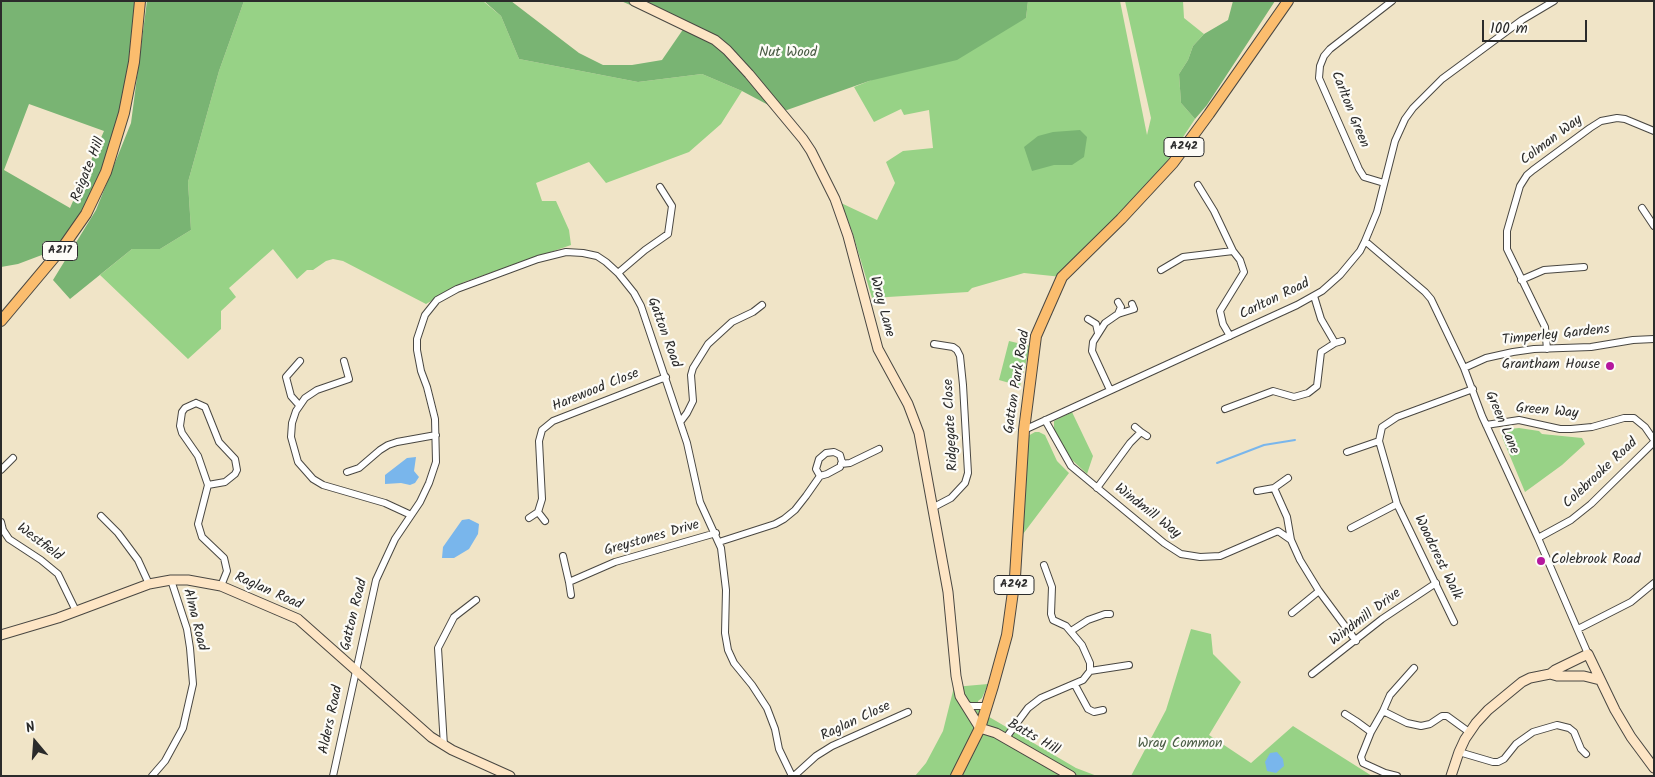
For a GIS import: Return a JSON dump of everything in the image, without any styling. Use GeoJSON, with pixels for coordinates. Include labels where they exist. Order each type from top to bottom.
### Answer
{"type":"FeatureCollection","features":[{"type":"Feature","properties":{"kind":"main road","name":"Reigate Hill"},"geometry":{"type":"LineString","coordinates":[[1,321],[63,247],[86,214],[106,172],[124,113],[134,62],[140,1]]}},
{"type":"Feature","properties":{"kind":"main road","name":"Gatton Park Road"},"geometry":{"type":"LineString","coordinates":[[980,728],[1007,635],[1015,577],[1024,430],[1036,336],[1062,277],[1122,219],[1172,163],[1209,114],[1288,1]]}},
{"type":"Feature","properties":{"kind":"main road","name":"A242"},"geometry":{"type":"LineString","coordinates":[[956,776],[980,728]]}},
{"type":"Feature","properties":{"kind":"street","name":"Wray Lane"},"geometry":{"type":"LineString","coordinates":[[634,1],[716,40],[727,50],[804,139],[835,199],[848,236],[878,349],[908,404],[919,433],[948,592],[956,676],[963,703],[980,728]]}},
{"type":"Feature","properties":{"kind":"street","name":"Carlton Green"},"geometry":{"type":"LineString","coordinates":[[1384,183],[1364,177],[1359,170],[1320,78],[1320,66],[1324,56],[1330,49],[1392,1]]}},
{"type":"Feature","properties":{"kind":"street","name":"Carlton Road"},"geometry":{"type":"LineString","coordinates":[[1024,430],[1230,336],[1322,291],[1340,275],[1360,251],[1365,241],[1376,212],[1390,157],[1405,118],[1422,97],[1442,79],[1544,4],[1554,1]]}},
{"type":"Feature","properties":{"kind":"street","name":"Colman Way"},"geometry":{"type":"LineString","coordinates":[[1547,349],[1545,327],[1508,254],[1506,235],[1520,186],[1527,175],[1590,128],[1609,119],[1625,119],[1654,132]]}},
{"type":"Feature","properties":{"kind":"street"},"geometry":{"type":"LineString","coordinates":[[1198,185],[1214,211],[1233,251],[1240,260],[1244,272],[1220,311],[1223,324],[1230,336]]}},
{"type":"Feature","properties":{"kind":"street"},"geometry":{"type":"LineString","coordinates":[[618,273],[645,250],[668,234],[672,206],[660,186]]}},
{"type":"Feature","properties":{"kind":"street"},"geometry":{"type":"LineString","coordinates":[[1642,208],[1654,226]]}},
{"type":"Feature","properties":{"kind":"street","name":"Green Lane"},"geometry":{"type":"LineString","coordinates":[[1365,241],[1426,292],[1431,299],[1464,368],[1486,425],[1538,538],[1588,654]]}},
{"type":"Feature","properties":{"kind":"street"},"geometry":{"type":"LineString","coordinates":[[1161,270],[1183,257],[1233,251]]}},
{"type":"Feature","properties":{"kind":"street","name":"Gatton Road"},"geometry":{"type":"LineString","coordinates":[[355,670],[376,580],[388,551],[420,502],[436,462],[436,435],[432,404],[421,371],[417,350],[417,339],[425,315],[437,300],[456,289],[538,259],[566,252],[597,256],[618,273],[634,293],[641,306],[688,443],[700,502],[716,533],[723,557],[726,590],[725,633],[728,650],[734,663],[752,685],[766,708],[775,729],[779,749],[793,776]]}},
{"type":"Feature","properties":{"kind":"street"},"geometry":{"type":"LineString","coordinates":[[1521,280],[1544,270],[1584,267]]}},
{"type":"Feature","properties":{"kind":"street"},"geometry":{"type":"LineString","coordinates":[[1314,296],[1321,319],[1335,343]]}},
{"type":"Feature","properties":{"kind":"street"},"geometry":{"type":"LineString","coordinates":[[1118,302],[1121,307],[1118,314]]}},
{"type":"Feature","properties":{"kind":"street"},"geometry":{"type":"LineString","coordinates":[[1110,390],[1092,351],[1093,342],[1105,323],[1118,314],[1134,309],[1132,304]]}},
{"type":"Feature","properties":{"kind":"street"},"geometry":{"type":"LineString","coordinates":[[681,421],[693,401],[691,375],[693,368],[708,344],[732,322],[753,312],[762,305]]}},
{"type":"Feature","properties":{"kind":"street"},"geometry":{"type":"LineString","coordinates":[[1088,319],[1096,324],[1098,333]]}},
{"type":"Feature","properties":{"kind":"street","name":"Timperley Gardens"},"geometry":{"type":"LineString","coordinates":[[1464,368],[1486,358],[1524,350],[1591,347],[1654,338]]}},
{"type":"Feature","properties":{"kind":"street"},"geometry":{"type":"LineString","coordinates":[[1224,409],[1273,391],[1294,397],[1308,393],[1317,386],[1321,352],[1342,341]]}},
{"type":"Feature","properties":{"kind":"street","name":"Ridgegate Close"},"geometry":{"type":"LineString","coordinates":[[932,508],[951,498],[964,483],[968,473],[960,356],[953,347],[934,344]]}},
{"type":"Feature","properties":{"kind":"street"},"geometry":{"type":"LineString","coordinates":[[299,405],[292,396],[286,377],[300,361]]}},
{"type":"Feature","properties":{"kind":"street"},"geometry":{"type":"LineString","coordinates":[[344,361],[348,380],[317,390],[305,398],[299,405],[292,423],[291,438],[298,462],[304,471],[323,485],[385,503],[411,515]]}},
{"type":"Feature","properties":{"kind":"street","name":"Harewood Close"},"geometry":{"type":"LineString","coordinates":[[538,512],[542,499],[539,441],[542,430],[554,421],[666,377]]}},
{"type":"Feature","properties":{"kind":"street"},"geometry":{"type":"LineString","coordinates":[[1347,452],[1379,441],[1382,427],[1397,418],[1473,389]]}},
{"type":"Feature","properties":{"kind":"street"},"geometry":{"type":"LineString","coordinates":[[208,485],[225,482],[231,478],[235,474],[237,464],[235,459],[219,442],[205,407],[196,404],[185,408],[180,418],[180,426],[185,438],[198,456],[208,485],[198,524],[202,537],[224,558],[226,571],[221,586]]}},
{"type":"Feature","properties":{"kind":"street","name":"Green Way"},"geometry":{"type":"LineString","coordinates":[[1486,425],[1519,420],[1560,429],[1571,429],[1592,427],[1624,418],[1634,418],[1644,427],[1654,441]]}},
{"type":"Feature","properties":{"kind":"street","name":"Windmill Way"},"geometry":{"type":"LineString","coordinates":[[1045,420],[1071,466],[1164,543],[1181,554],[1200,557],[1220,556],[1278,530]]}},
{"type":"Feature","properties":{"kind":"street"},"geometry":{"type":"LineString","coordinates":[[1135,427],[1147,436]]}},
{"type":"Feature","properties":{"kind":"street"},"geometry":{"type":"LineString","coordinates":[[1097,488],[1140,432]]}},
{"type":"Feature","properties":{"kind":"street"},"geometry":{"type":"LineString","coordinates":[[347,472],[359,468],[388,445],[436,435]]}},
{"type":"Feature","properties":{"kind":"street","name":"Woodcrest Walk"},"geometry":{"type":"LineString","coordinates":[[1379,441],[1397,504],[1454,622]]}},
{"type":"Feature","properties":{"kind":"street","name":"Colebrooke Road"},"geometry":{"type":"LineString","coordinates":[[1538,538],[1571,520],[1591,504],[1654,441]]}},
{"type":"Feature","properties":{"kind":"street"},"geometry":{"type":"LineString","coordinates":[[719,542],[775,524],[784,519],[795,510],[820,476],[827,474],[842,464],[850,463],[879,449]]}},
{"type":"Feature","properties":{"kind":"street"},"geometry":{"type":"LineString","coordinates":[[820,476],[817,472],[816,464],[826,454],[834,452],[840,455],[842,464]]}},
{"type":"Feature","properties":{"kind":"street"},"geometry":{"type":"LineString","coordinates":[[1,470],[13,458]]}},
{"type":"Feature","properties":{"kind":"street"},"geometry":{"type":"LineString","coordinates":[[1257,491],[1274,488],[1288,478]]}},
{"type":"Feature","properties":{"kind":"street"},"geometry":{"type":"LineString","coordinates":[[1274,488],[1287,517],[1292,540],[1300,560],[1356,641]]}},
{"type":"Feature","properties":{"kind":"street","name":"Woodcrest Walk"},"geometry":{"type":"LineString","coordinates":[[1351,528],[1397,504]]}},
{"type":"Feature","properties":{"kind":"street"},"geometry":{"type":"LineString","coordinates":[[528,518],[538,512],[545,521]]}},
{"type":"Feature","properties":{"kind":"street"},"geometry":{"type":"LineString","coordinates":[[101,516],[138,560],[149,584]]}},
{"type":"Feature","properties":{"kind":"street"},"geometry":{"type":"LineString","coordinates":[[1287,517],[1278,530],[1292,540]]}},
{"type":"Feature","properties":{"kind":"street","name":"Westfield"},"geometry":{"type":"LineString","coordinates":[[1,522],[3,530],[9,539],[42,560],[58,574],[76,611]]}},
{"type":"Feature","properties":{"kind":"street","name":"Greystones Drive"},"geometry":{"type":"LineString","coordinates":[[569,582],[627,557],[716,533]]}},
{"type":"Feature","properties":{"kind":"street"},"geometry":{"type":"LineString","coordinates":[[563,556],[571,595]]}},
{"type":"Feature","properties":{"kind":"street"},"geometry":{"type":"LineString","coordinates":[[1005,739],[1028,708],[1041,698],[1075,685],[1083,680],[1090,671],[1090,663],[1082,645],[1066,626],[1053,620],[1051,614],[1052,588],[1044,565]]}},
{"type":"Feature","properties":{"kind":"street","name":"Raglan Road"},"geometry":{"type":"LineString","coordinates":[[1,635],[76,611],[149,584],[171,580],[188,580],[221,586],[298,619],[416,725],[444,746],[510,776]]}},
{"type":"Feature","properties":{"kind":"street","name":"Alma Road"},"geometry":{"type":"LineString","coordinates":[[152,776],[165,761],[183,728],[193,684],[190,648],[186,629],[171,580]]}},
{"type":"Feature","properties":{"kind":"street","name":"Windmill Drive"},"geometry":{"type":"LineString","coordinates":[[1312,674],[1382,619],[1436,582]]}},
{"type":"Feature","properties":{"kind":"street"},"geometry":{"type":"LineString","coordinates":[[1578,629],[1640,597],[1654,583]]}},
{"type":"Feature","properties":{"kind":"street"},"geometry":{"type":"LineString","coordinates":[[1292,612],[1319,590]]}},
{"type":"Feature","properties":{"kind":"street"},"geometry":{"type":"LineString","coordinates":[[444,746],[438,648],[454,617],[476,600]]}},
{"type":"Feature","properties":{"kind":"street"},"geometry":{"type":"LineString","coordinates":[[1071,631],[1088,620],[1110,614]]}},
{"type":"Feature","properties":{"kind":"street"},"geometry":{"type":"LineString","coordinates":[[1550,674],[1588,654],[1615,710],[1654,768]]}},
{"type":"Feature","properties":{"kind":"street"},"geometry":{"type":"LineString","coordinates":[[1090,671],[1130,665]]}},
{"type":"Feature","properties":{"kind":"street"},"geometry":{"type":"LineString","coordinates":[[1397,776],[1363,763],[1361,757],[1371,732],[1390,695],[1414,668]]}},
{"type":"Feature","properties":{"kind":"street","name":"Alders Road"},"geometry":{"type":"LineString","coordinates":[[333,776],[355,670]]}},
{"type":"Feature","properties":{"kind":"street"},"geometry":{"type":"LineString","coordinates":[[1451,776],[1459,752],[1469,732],[1488,710],[1513,688],[1530,678],[1550,674],[1557,676],[1584,676],[1600,680]]}},
{"type":"Feature","properties":{"kind":"street"},"geometry":{"type":"LineString","coordinates":[[1075,685],[1088,709],[1094,712],[1103,710]]}},
{"type":"Feature","properties":{"kind":"street"},"geometry":{"type":"LineString","coordinates":[[963,703],[970,706],[986,706]]}},
{"type":"Feature","properties":{"kind":"street"},"geometry":{"type":"LineString","coordinates":[[1383,711],[1407,723],[1421,726],[1430,724],[1442,716],[1448,716],[1469,732]]}},
{"type":"Feature","properties":{"kind":"street","name":"Raglan Close"},"geometry":{"type":"LineString","coordinates":[[793,776],[816,756],[832,746],[908,712]]}},
{"type":"Feature","properties":{"kind":"street"},"geometry":{"type":"LineString","coordinates":[[1345,714],[1371,732]]}},
{"type":"Feature","properties":{"kind":"street"},"geometry":{"type":"LineString","coordinates":[[1459,752],[1487,761],[1498,762],[1504,759],[1516,744],[1533,732],[1541,728],[1558,725],[1569,728],[1574,732],[1581,750],[1586,754]]}},
{"type":"Feature","properties":{"kind":"street","name":"Batts Hill"},"geometry":{"type":"LineString","coordinates":[[980,728],[996,733],[1071,776]]}},
{"type":"Feature","properties":{"kind":"green space"},"geometry":{"type":"Polygon","coordinates":[[[1,1],[140,1],[134,62],[106,172],[63,247],[18,264],[1,267],[1,1]],[[29,104],[4,170],[70,208],[104,131],[29,104]]]}},
{"type":"Feature","properties":{"kind":"green space"},"geometry":{"type":"Polygon","coordinates":[[[147,1],[244,1],[219,71],[188,182],[191,230],[160,249],[132,249],[70,299],[53,280],[96,210],[131,123],[147,1]]]}},
{"type":"Feature","properties":{"kind":"green space"},"geometry":{"type":"Polygon","coordinates":[[[244,1],[483,1],[501,16],[519,59],[638,82],[702,74],[742,91],[721,124],[689,152],[606,183],[589,162],[536,183],[542,201],[556,201],[569,230],[571,245],[464,282],[426,304],[343,261],[333,259],[326,261],[313,270],[307,270],[297,279],[273,249],[229,288],[236,297],[221,311],[221,329],[188,359],[100,275],[132,249],[160,249],[191,230],[188,182],[219,71],[244,1]]]}},
{"type":"Feature","properties":{"kind":"green space","name":"Nut Wood"},"geometry":{"type":"Polygon","coordinates":[[[484,1],[511,1],[579,53],[603,65],[632,65],[662,60],[684,28],[621,1],[1028,1],[1026,18],[957,60],[869,81],[787,110],[774,108],[742,91],[702,74],[638,82],[519,59],[501,16],[484,1]]]}},
{"type":"Feature","properties":{"kind":"green space"},"geometry":{"type":"Polygon","coordinates":[[[1028,1],[1120,1],[1147,135],[1151,118],[1125,1],[1183,1],[1184,18],[1204,34],[1193,46],[1188,60],[1179,74],[1181,103],[1195,119],[1162,169],[1062,277],[1024,273],[972,288],[968,292],[872,298],[852,231],[841,203],[877,220],[895,183],[886,162],[903,151],[933,148],[929,110],[904,115],[901,109],[874,122],[854,87],[1026,18],[1028,1]]]}},
{"type":"Feature","properties":{"kind":"green space"},"geometry":{"type":"Polygon","coordinates":[[[1233,1],[1275,1],[1207,105],[1195,119],[1181,103],[1179,74],[1188,60],[1193,46],[1204,34],[1228,20],[1233,1]]]}},
{"type":"Feature","properties":{"kind":"green space"},"geometry":{"type":"Polygon","coordinates":[[[1080,130],[1087,137],[1084,157],[1072,165],[1054,165],[1032,171],[1024,147],[1038,136],[1053,132],[1080,130]]]}},
{"type":"Feature","properties":{"kind":"green space"},"geometry":{"type":"Polygon","coordinates":[[[1009,341],[1030,346],[1020,386],[999,380],[1009,341]]]}},
{"type":"Feature","properties":{"kind":"green space"},"geometry":{"type":"Polygon","coordinates":[[[1072,412],[1093,456],[1087,474],[1070,458],[1054,429],[1054,421],[1072,412]]]}},
{"type":"Feature","properties":{"kind":"green space"},"geometry":{"type":"Polygon","coordinates":[[[1519,428],[1539,431],[1542,434],[1582,438],[1585,444],[1562,465],[1525,492],[1502,437],[1503,433],[1510,429],[1519,428]]]}},
{"type":"Feature","properties":{"kind":"green space"},"geometry":{"type":"Polygon","coordinates":[[[1035,432],[1045,435],[1057,461],[1069,473],[1020,538],[1028,436],[1035,432]]]}},
{"type":"Feature","properties":{"kind":"green space","name":"Wray Common"},"geometry":{"type":"Polygon","coordinates":[[[1191,629],[1211,634],[1213,654],[1241,682],[1209,735],[1251,763],[1293,726],[1372,776],[1131,776],[1166,710],[1191,629]]]}},
{"type":"Feature","properties":{"kind":"green space"},"geometry":{"type":"Polygon","coordinates":[[[988,684],[982,698],[978,701],[979,711],[1076,768],[1097,776],[915,776],[926,763],[943,731],[954,687],[988,684]]]}},
{"type":"Feature","properties":{"kind":"water"},"geometry":{"type":"Polygon","coordinates":[[[416,457],[414,471],[419,477],[415,483],[410,485],[401,483],[385,484],[385,475],[407,458],[416,457]]]}},
{"type":"Feature","properties":{"kind":"water"},"geometry":{"type":"Polygon","coordinates":[[[469,519],[479,524],[478,534],[469,549],[454,558],[442,558],[443,547],[462,520],[469,519]]]}},
{"type":"Feature","properties":{"kind":"water"},"geometry":{"type":"Polygon","coordinates":[[[1277,752],[1283,759],[1284,766],[1276,773],[1267,771],[1265,762],[1270,753],[1277,752]]]}},
{"type":"Feature","properties":{"kind":"waterway"},"geometry":{"type":"LineString","coordinates":[[1217,463],[1264,445],[1295,440]]}},
{"type":"Feature","properties":{"kind":"place","name":"Grantham House"},"geometry":{"type":"Point","coordinates":[1610,366]}},
{"type":"Feature","properties":{"kind":"place","name":"Colebrook Road"},"geometry":{"type":"Point","coordinates":[1541,561]}}]}
